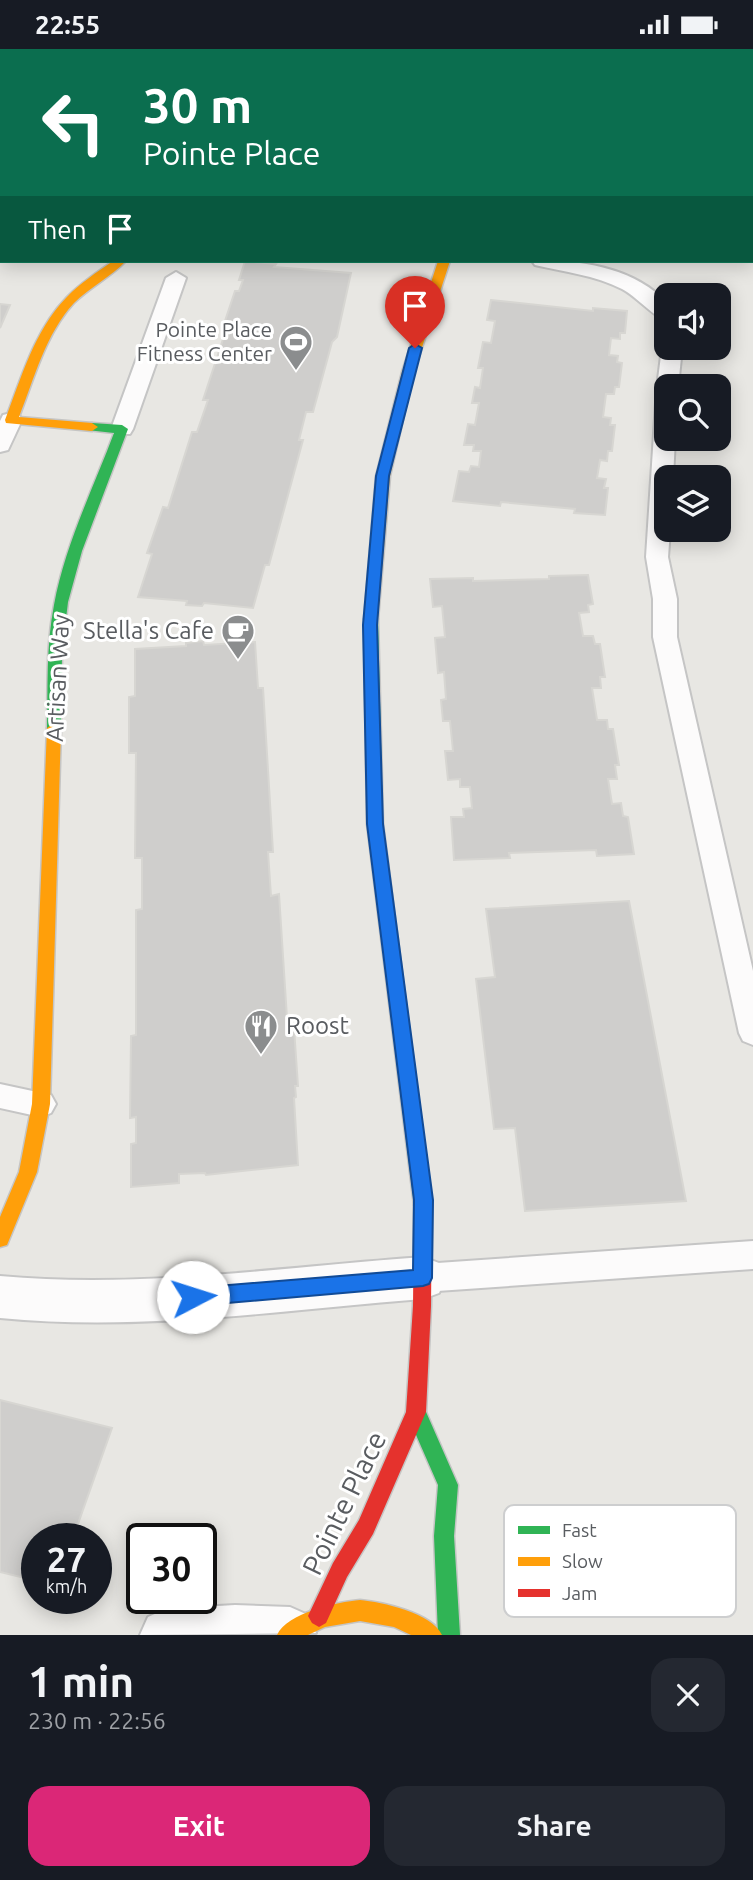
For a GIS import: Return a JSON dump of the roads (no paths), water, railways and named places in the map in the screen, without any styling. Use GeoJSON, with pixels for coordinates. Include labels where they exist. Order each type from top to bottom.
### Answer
{"type":"FeatureCollection","features":[{"type":"Feature","properties":{"kind":"street"},"geometry":{"type":"LineString","coordinates":[[117,263],[85,286],[64,308],[52,326],[11,420],[122,429]]}},
{"type":"Feature","properties":{"kind":"street","name":"Pointe Place"},"geometry":{"type":"LineString","coordinates":[[299,1628],[340,1570],[366,1527],[416,1412],[423,1278],[423,1200],[375,824],[370,625],[383,476],[408,372],[443,263]]}},
{"type":"Feature","properties":{"kind":"street","name":"Artisan Way"},"geometry":{"type":"LineString","coordinates":[[0,1239],[28,1172],[41,1104],[57,627],[62,597],[122,429]]}},
{"type":"Feature","properties":{"kind":"street"},"geometry":{"type":"LineString","coordinates":[[0,1297],[84,1304],[140,1302],[423,1278]]}},
{"type":"Feature","properties":{"kind":"street","name":"Pointe Place"},"geometry":{"type":"LineString","coordinates":[[416,1412],[448,1485],[444,1537],[449,1635]]}},
{"type":"Feature","properties":{"kind":"street"},"geometry":{"type":"LineString","coordinates":[[166,1635],[299,1628],[347,1609],[377,1609],[404,1618],[431,1635]]}},
{"type":"Feature","properties":{"kind":"lane"},"geometry":{"type":"LineString","coordinates":[[555,263],[605,275],[654,302]]}},
{"type":"Feature","properties":{"kind":"lane"},"geometry":{"type":"LineString","coordinates":[[122,429],[176,278]]}},
{"type":"Feature","properties":{"kind":"lane"},"geometry":{"type":"LineString","coordinates":[[0,445],[11,420]]}},
{"type":"Feature","properties":{"kind":"lane"},"geometry":{"type":"LineString","coordinates":[[663,451],[657,557],[665,599],[665,637],[753,1033]]}},
{"type":"Feature","properties":{"kind":"lane"},"geometry":{"type":"LineString","coordinates":[[0,1096],[41,1104]]}},
{"type":"Feature","properties":{"kind":"lane"},"geometry":{"type":"LineString","coordinates":[[423,1278],[753,1255]]}},
{"type":"Feature","properties":{"kind":"place","name":"Pointe Place Fitness Center"},"geometry":{"type":"Point","coordinates":[296,372]}},
{"type":"Feature","properties":{"kind":"place","name":"Stella's Cafe"},"geometry":{"type":"Point","coordinates":[238,661]}},
{"type":"Feature","properties":{"kind":"place","name":"Roost"},"geometry":{"type":"Point","coordinates":[261,1056]}}]}
